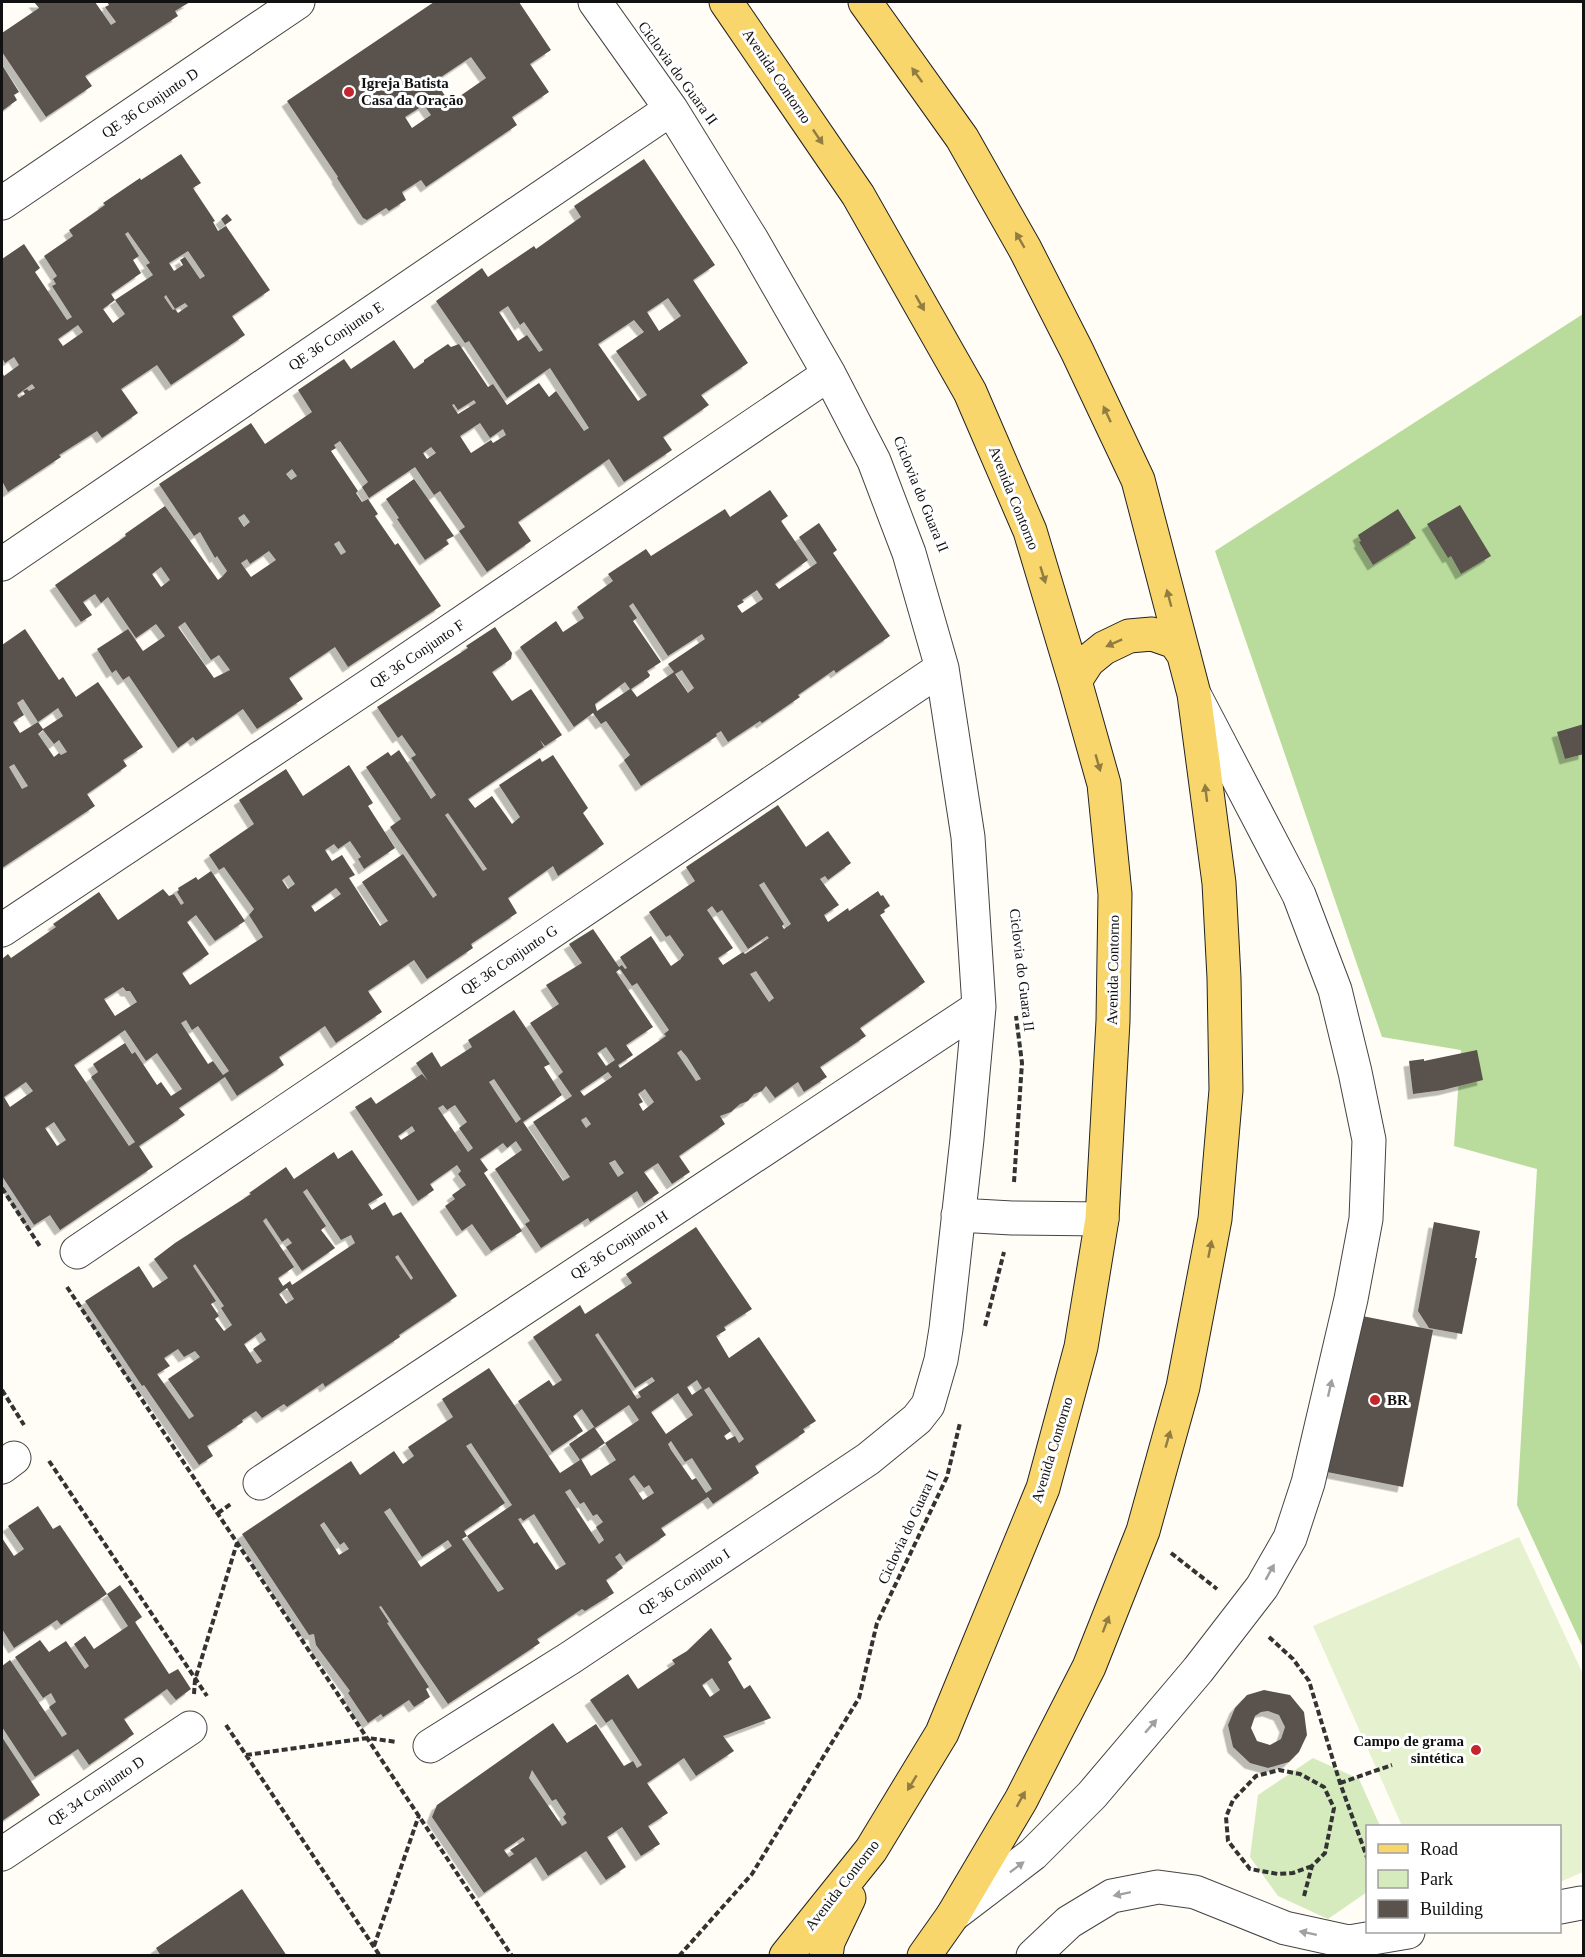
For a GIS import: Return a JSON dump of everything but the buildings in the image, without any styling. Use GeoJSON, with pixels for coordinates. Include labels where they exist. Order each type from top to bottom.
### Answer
{"type":"FeatureCollection","features":[{"type":"Feature","properties":{"kind":"main road","name":"Avenida Contorno"},"geometry":{"type":"LineString","coordinates":[[726,2],[858,195],[970,392],[1030,531],[1075,681],[1104,784],[1115,894],[1113,1021],[1102,1219],[1081,1347],[1043,1488],[942,1733],[871,1850],[786,1956]]}},
{"type":"Feature","properties":{"kind":"main road"},"geometry":{"type":"LineString","coordinates":[[865,2],[962,138],[1025,249],[1077,351],[1138,480],[1194,694],[1219,883],[1224,978],[1226,1090],[1215,1219],[1183,1387],[1143,1531],[1089,1667],[1022,1800],[954,1915],[924,1956]]}},
{"type":"Feature","properties":{"kind":"main road"},"geometry":{"type":"LineString","coordinates":[[1075,681],[1088,661],[1104,648],[1129,636],[1152,634],[1175,642],[1184,655]]}},
{"type":"Feature","properties":{"kind":"main road"},"geometry":{"type":"LineString","coordinates":[[826,1956],[828,1942],[871,1850]]}},
{"type":"Feature","properties":{"kind":"street","name":"QE 36 Conjunto D"},"geometry":{"type":"LineString","coordinates":[[2,203],[298,2]]}},
{"type":"Feature","properties":{"kind":"street"},"geometry":{"type":"LineString","coordinates":[[594,2],[671,109],[752,240],[829,374],[874,461],[905,543],[942,668],[968,837],[979,1007],[958,1215],[1102,1219]]}},
{"type":"Feature","properties":{"kind":"street","name":"QE 36 Conjunto E"},"geometry":{"type":"LineString","coordinates":[[2,564],[671,109]]}},
{"type":"Feature","properties":{"kind":"street","name":"QE 36 Conjunto F"},"geometry":{"type":"LineString","coordinates":[[2,930],[383,677],[829,374]]}},
{"type":"Feature","properties":{"kind":"street","name":"QE 36 Conjunto G"},"geometry":{"type":"LineString","coordinates":[[69,1265],[942,668]]}},
{"type":"Feature","properties":{"kind":"street"},"geometry":{"type":"LineString","coordinates":[[954,1915],[1033,1854],[1092,1795],[1198,1670],[1262,1587],[1290,1538],[1308,1484],[1351,1299],[1366,1219],[1369,1140],[1335,990],[1299,895],[1194,694]]}},
{"type":"Feature","properties":{"kind":"street","name":"QE 36 Conjunto H"},"geometry":{"type":"LineString","coordinates":[[260,1483],[979,1007]]}},
{"type":"Feature","properties":{"kind":"street","name":"QE 36 Conjunto I"},"geometry":{"type":"LineString","coordinates":[[430,1746],[570,1658],[868,1460],[917,1419],[928,1405],[941,1360],[958,1215]]}},
{"type":"Feature","properties":{"kind":"street","name":"QE 34 Conjunto D"},"geometry":{"type":"LineString","coordinates":[[2,1854],[190,1728]]}},
{"type":"Feature","properties":{"kind":"street"},"geometry":{"type":"LineString","coordinates":[[1033,1956],[1069,1922],[1112,1896],[1158,1887],[1195,1893],[1285,1928],[1354,1949],[1405,1933]]}},
{"type":"Feature","properties":{"kind":"path","name":"Ciclovia do Guara II"},"geometry":{"type":"LineString","coordinates":[[984,1331],[1012,1218],[1022,1064],[1015,1006]]}},
{"type":"Feature","properties":{"kind":"path"},"geometry":{"type":"LineString","coordinates":[[2,1188],[41,1248]]}},
{"type":"Feature","properties":{"kind":"path"},"geometry":{"type":"LineString","coordinates":[[69,1265],[237,1542],[512,1956]]}},
{"type":"Feature","properties":{"kind":"path"},"geometry":{"type":"LineString","coordinates":[[2,1390],[22,1453],[208,1698]]}},
{"type":"Feature","properties":{"kind":"path","name":"Ciclovia do Guara II"},"geometry":{"type":"LineString","coordinates":[[679,1956],[752,1874],[859,1698],[877,1623],[947,1477],[961,1421]]}},
{"type":"Feature","properties":{"kind":"path"},"geometry":{"type":"LineString","coordinates":[[1143,1531],[1244,1610],[1293,1659],[1309,1681],[1340,1783],[1366,1854]]}},
{"type":"Feature","properties":{"kind":"path"},"geometry":{"type":"LineString","coordinates":[[190,1728],[195,1680],[237,1542]]}},
{"type":"Feature","properties":{"kind":"path"},"geometry":{"type":"LineString","coordinates":[[221,1717],[380,1956]]}},
{"type":"Feature","properties":{"kind":"path"},"geometry":{"type":"LineString","coordinates":[[246,1755],[368,1738],[430,1746]]}},
{"type":"Feature","properties":{"kind":"path"},"geometry":{"type":"LineString","coordinates":[[1340,1783],[1392,1765]]}},
{"type":"Feature","properties":{"kind":"path"},"geometry":{"type":"LineString","coordinates":[[1279,1770],[1300,1774],[1324,1787],[1334,1808],[1325,1852],[1311,1866],[1293,1873],[1278,1874],[1250,1869],[1228,1841],[1226,1816],[1233,1800],[1256,1776],[1279,1770]]}},
{"type":"Feature","properties":{"kind":"path"},"geometry":{"type":"LineString","coordinates":[[374,1946],[419,1815]]}},
{"type":"Feature","properties":{"kind":"green space"},"geometry":{"type":"Polygon","coordinates":[[[1583,314],[1583,1648],[1517,1505],[1537,1169],[1454,1146],[1461,1050],[1382,1037],[1215,551],[1583,314]]]}},
{"type":"Feature","properties":{"kind":"green space","name":"Campo de grama sintética"},"geometry":{"type":"Polygon","coordinates":[[[1519,1537],[1583,1674],[1583,1872],[1561,1882],[1561,1825],[1402,1825],[1313,1626],[1519,1537]]]}},
{"type":"Feature","properties":{"kind":"green space"},"geometry":{"type":"Polygon","coordinates":[[[1313,1758],[1359,1779],[1380,1825],[1366,1825],[1366,1893],[1328,1919],[1278,1896],[1250,1857],[1258,1795],[1313,1758]]]}},
{"type":"Feature","properties":{"kind":"place","name":"Igreja Batista Casa da Oração"},"geometry":{"type":"Point","coordinates":[349,92]}},
{"type":"Feature","properties":{"kind":"place","name":"BR"},"geometry":{"type":"Point","coordinates":[1375,1400]}},
{"type":"Feature","properties":{"kind":"place","name":"Campo de grama sintética"},"geometry":{"type":"Point","coordinates":[1476,1750]}}]}
